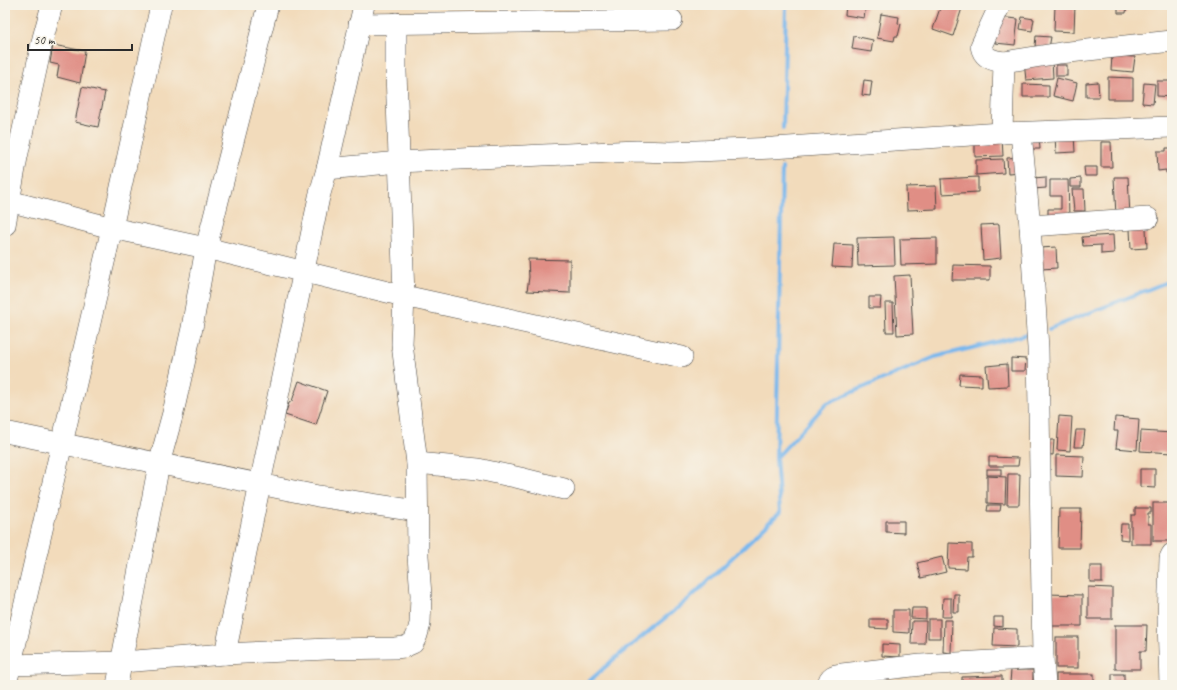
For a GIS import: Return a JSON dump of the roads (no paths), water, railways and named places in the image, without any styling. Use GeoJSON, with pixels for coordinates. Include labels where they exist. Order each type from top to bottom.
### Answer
{"type":"FeatureCollection","features":[{"type":"Feature","properties":{"kind":"street"},"geometry":{"type":"LineString","coordinates":[[5,225],[16,157],[52,5]]}},
{"type":"Feature","properties":{"kind":"street"},"geometry":{"type":"LineString","coordinates":[[117,685],[159,464],[173,413],[192,328],[206,248],[268,5]]}},
{"type":"Feature","properties":{"kind":"street"},"geometry":{"type":"LineString","coordinates":[[1000,5],[981,46],[985,55],[993,61],[1004,62],[1060,53],[1172,40]]}},
{"type":"Feature","properties":{"kind":"street"},"geometry":{"type":"LineString","coordinates":[[155,6],[112,228],[7,672],[225,654],[327,649],[395,648],[404,647],[413,643],[418,635],[421,595],[418,556],[417,463],[402,344],[404,296],[396,23]]}},
{"type":"Feature","properties":{"kind":"street"},"geometry":{"type":"LineString","coordinates":[[225,654],[318,204],[362,14],[396,23],[672,20]]}},
{"type":"Feature","properties":{"kind":"street"},"geometry":{"type":"LineString","coordinates":[[1004,62],[1011,133],[1030,226],[1038,348],[1043,658],[1045,685]]}},
{"type":"Feature","properties":{"kind":"street"},"geometry":{"type":"LineString","coordinates":[[327,169],[399,162],[558,154],[773,148],[1011,133],[1172,127]]}},
{"type":"Feature","properties":{"kind":"street"},"geometry":{"type":"LineString","coordinates":[[8,200],[112,228],[206,248],[404,296],[682,357]]}},
{"type":"Feature","properties":{"kind":"street"},"geometry":{"type":"LineString","coordinates":[[1030,226],[1148,218]]}},
{"type":"Feature","properties":{"kind":"street"},"geometry":{"type":"LineString","coordinates":[[5,432],[159,464],[261,483],[318,496],[417,511]]}},
{"type":"Feature","properties":{"kind":"street"},"geometry":{"type":"LineString","coordinates":[[417,463],[478,469],[564,488]]}},
{"type":"Feature","properties":{"kind":"street"},"geometry":{"type":"LineString","coordinates":[[1170,685],[1170,558],[1172,554]]}},
{"type":"Feature","properties":{"kind":"street"},"geometry":{"type":"LineString","coordinates":[[828,685],[828,680],[833,675],[921,665],[1043,658]]}},
{"type":"Feature","properties":{"kind":"waterway"},"geometry":{"type":"LineString","coordinates":[[783,128],[786,5]]}},
{"type":"Feature","properties":{"kind":"waterway"},"geometry":{"type":"LineString","coordinates":[[585,685],[614,659],[690,598],[780,512],[776,458],[782,168]]}},
{"type":"Feature","properties":{"kind":"waterway"},"geometry":{"type":"LineString","coordinates":[[1049,329],[1172,280]]}},
{"type":"Feature","properties":{"kind":"waterway"},"geometry":{"type":"LineString","coordinates":[[776,458],[827,403],[935,357],[1025,335]]}}]}
